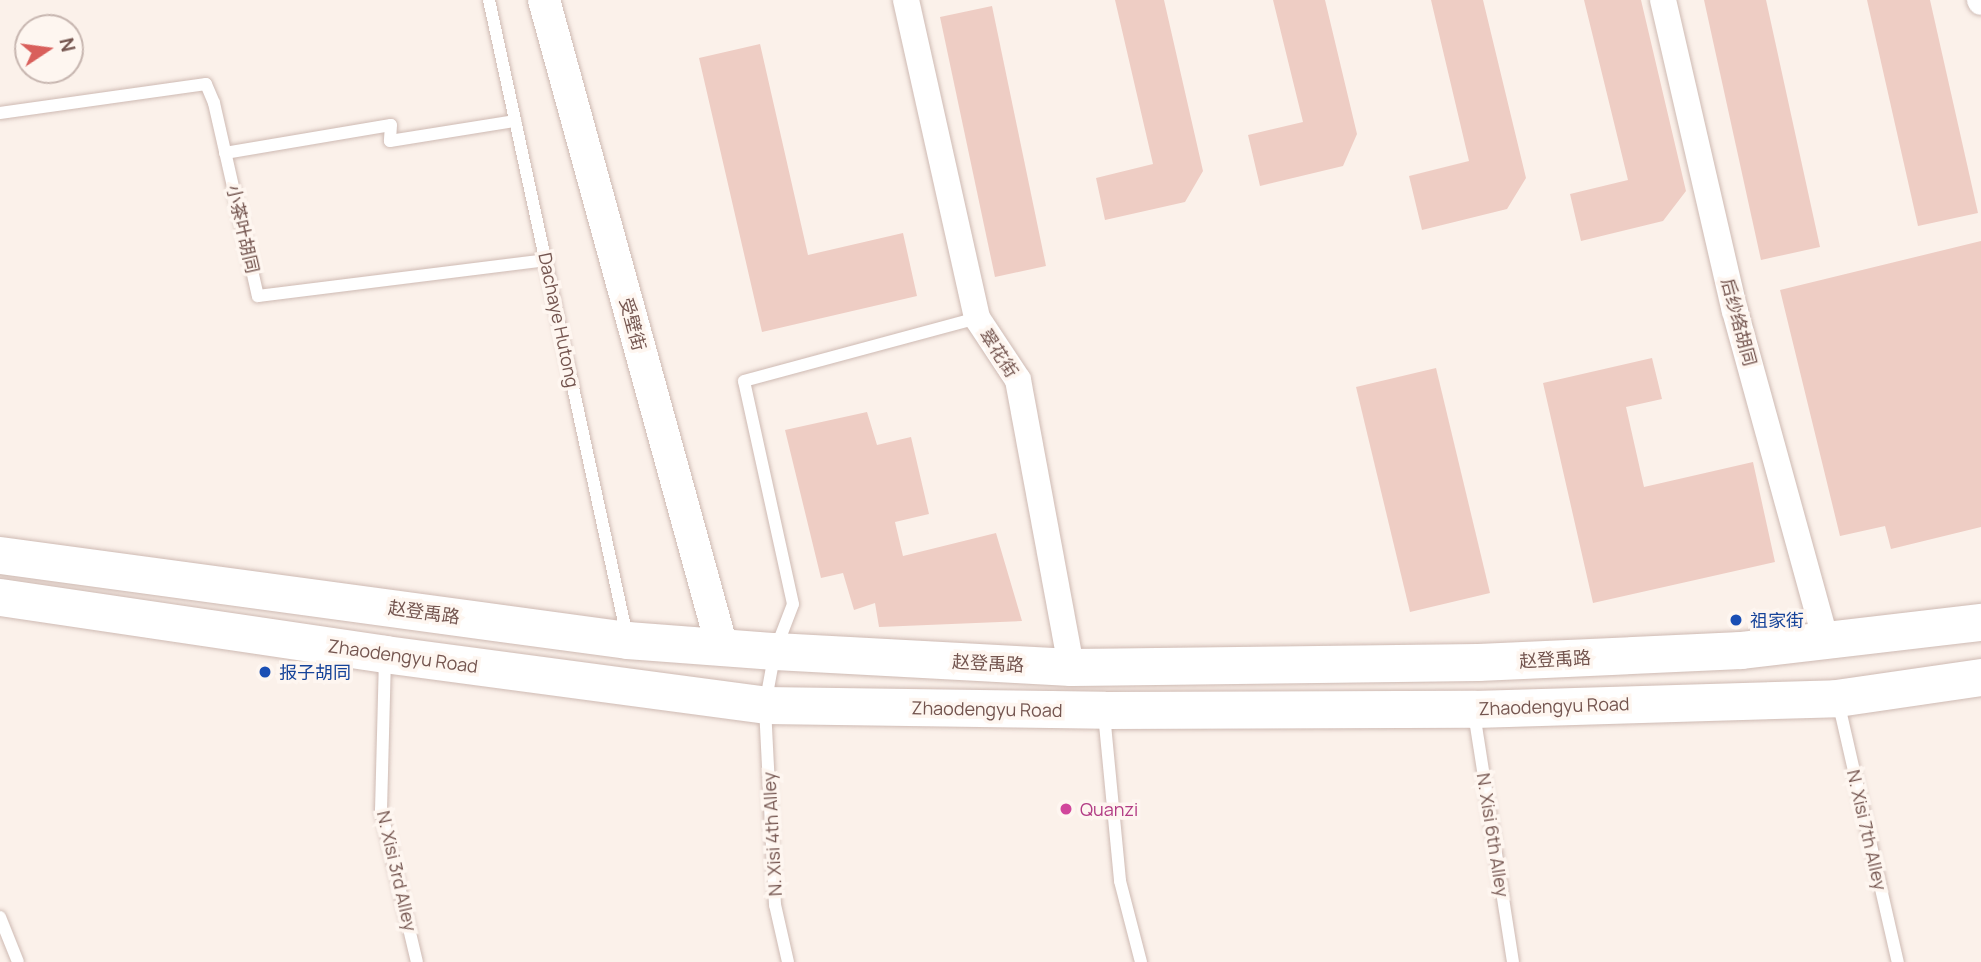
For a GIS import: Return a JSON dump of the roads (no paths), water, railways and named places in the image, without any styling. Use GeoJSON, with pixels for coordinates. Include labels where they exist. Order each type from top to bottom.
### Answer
{"type":"FeatureCollection","features":[{"type":"Feature","properties":{"kind":"main road","name":"赵登禹路"},"geometry":{"type":"LineString","coordinates":[[0,555],[627,640],[775,652],[1071,667],[1478,662],[1741,650],[1981,622]]}},
{"type":"Feature","properties":{"kind":"main road","name":"Zhaodengyu Road"},"geometry":{"type":"LineString","coordinates":[[0,597],[385,654],[765,705],[1104,710],[1474,709],[1837,698],[1981,677]]}},
{"type":"Feature","properties":{"kind":"street","name":"受壁街"},"geometry":{"type":"LineString","coordinates":[[544,0],[722,647]]}},
{"type":"Feature","properties":{"kind":"street","name":"翠花街"},"geometry":{"type":"LineString","coordinates":[[906,0],[977,318],[1018,380],[1071,667]]}},
{"type":"Feature","properties":{"kind":"street","name":"后纱络胡同"},"geometry":{"type":"LineString","coordinates":[[1663,0],[1735,311],[1826,641]]}},
{"type":"Feature","properties":{"kind":"lane","name":"Dachaye Hutong"},"geometry":{"type":"LineString","coordinates":[[489,0],[627,640]]}},
{"type":"Feature","properties":{"kind":"lane","name":"小茶叶胡同"},"geometry":{"type":"LineString","coordinates":[[0,113],[206,84],[214,103],[258,296],[547,260]]}},
{"type":"Feature","properties":{"kind":"lane"},"geometry":{"type":"LineString","coordinates":[[225,153],[391,124],[390,141],[515,121]]}},
{"type":"Feature","properties":{"kind":"lane","name":"N. Xisi 4th Alley"},"geometry":{"type":"LineString","coordinates":[[788,962],[775,905],[765,705],[775,652],[793,604],[744,381],[977,318]]}},
{"type":"Feature","properties":{"kind":"lane","name":"N. Xisi 3rd Alley"},"geometry":{"type":"LineString","coordinates":[[385,654],[381,810],[417,962]]}},
{"type":"Feature","properties":{"kind":"lane","name":"N. Xisi 7th Alley"},"geometry":{"type":"LineString","coordinates":[[1837,698],[1898,962]]}},
{"type":"Feature","properties":{"kind":"lane","name":"N. Xisi 6th Alley"},"geometry":{"type":"LineString","coordinates":[[1474,709],[1513,962]]}},
{"type":"Feature","properties":{"kind":"lane"},"geometry":{"type":"LineString","coordinates":[[1104,710],[1120,881],[1141,962]]}},
{"type":"Feature","properties":{"kind":"lane"},"geometry":{"type":"LineString","coordinates":[[0,917],[18,962]]}},
{"type":"Feature","properties":{"kind":"place","name":"祖家街"},"geometry":{"type":"Point","coordinates":[1736,620]}},
{"type":"Feature","properties":{"kind":"place","name":"报子胡同"},"geometry":{"type":"Point","coordinates":[265,672]}},
{"type":"Feature","properties":{"kind":"place","name":"Quanzi"},"geometry":{"type":"Point","coordinates":[1066,809]}}]}
